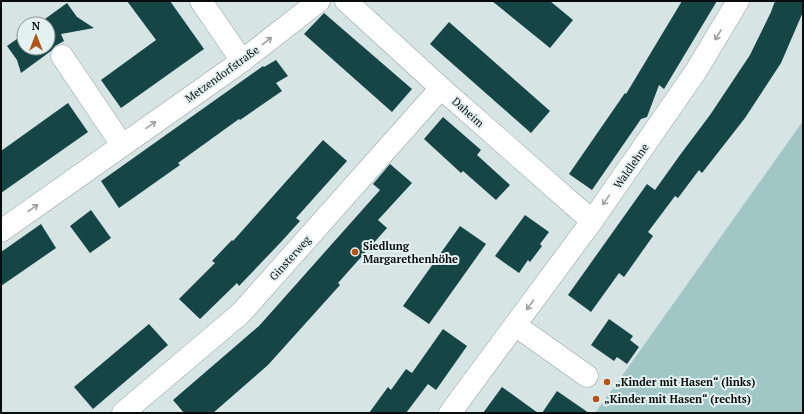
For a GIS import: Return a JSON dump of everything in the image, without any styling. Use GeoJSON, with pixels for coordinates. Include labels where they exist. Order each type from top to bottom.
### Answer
{"type":"FeatureCollection","features":[{"type":"Feature","properties":{"kind":"street"},"geometry":{"type":"LineString","coordinates":[[200,1],[242,61]]}},
{"type":"Feature","properties":{"kind":"street","name":"Metzendorfstraße"},"geometry":{"type":"LineString","coordinates":[[3,225],[122,145],[242,61],[319,1]]}},
{"type":"Feature","properties":{"kind":"street","name":"Daheim"},"geometry":{"type":"LineString","coordinates":[[346,1],[441,88],[592,221]]}},
{"type":"Feature","properties":{"kind":"street","name":"Waldlehne"},"geometry":{"type":"LineString","coordinates":[[450,413],[592,221],[696,71],[735,2]]}},
{"type":"Feature","properties":{"kind":"street"},"geometry":{"type":"LineString","coordinates":[[62,56],[122,145]]}},
{"type":"Feature","properties":{"kind":"street","name":"Ginsterweg"},"geometry":{"type":"LineString","coordinates":[[123,413],[241,313],[441,88]]}},
{"type":"Feature","properties":{"kind":"street"},"geometry":{"type":"LineString","coordinates":[[515,325],[587,376]]}},
{"type":"Feature","properties":{"kind":"shaded area"},"geometry":{"type":"Polygon","coordinates":[[[803,121],[803,413],[595,413],[617,383],[803,121]]]}},
{"type":"Feature","properties":{"kind":"building"},"geometry":{"type":"Polygon","coordinates":[[[127,1],[170,1],[204,49],[121,108],[101,80],[156,40],[127,1]]]}},
{"type":"Feature","properties":{"kind":"building"},"geometry":{"type":"Polygon","coordinates":[[[492,1],[550,1],[573,20],[550,48],[492,1]]]}},
{"type":"Feature","properties":{"kind":"building"},"geometry":{"type":"Polygon","coordinates":[[[682,1],[717,1],[664,89],[659,85],[647,117],[641,119],[592,190],[569,174],[625,93],[626,94],[682,1]]]}},
{"type":"Feature","properties":{"kind":"building"},"geometry":{"type":"Polygon","coordinates":[[[775,1],[803,1],[803,12],[781,63],[745,118],[702,173],[699,170],[678,198],[675,196],[648,232],[653,236],[624,277],[619,273],[591,312],[568,295],[647,184],[655,190],[710,115],[750,55],[775,1]]]}},
{"type":"Feature","properties":{"kind":"building"},"geometry":{"type":"Polygon","coordinates":[[[67,3],[77,17],[94,28],[61,34],[64,41],[56,45],[56,16],[49,16],[67,3]]]}},
{"type":"Feature","properties":{"kind":"building"},"geometry":{"type":"Polygon","coordinates":[[[324,13],[412,89],[392,112],[304,34],[324,13]]]}},
{"type":"Feature","properties":{"kind":"building"},"geometry":{"type":"Polygon","coordinates":[[[449,22],[550,111],[531,133],[430,44],[449,22]]]}},
{"type":"Feature","properties":{"kind":"building"},"geometry":{"type":"Polygon","coordinates":[[[16,40],[16,56],[44,56],[21,73],[17,60],[7,46],[16,40]]]}},
{"type":"Feature","properties":{"kind":"building"},"geometry":{"type":"Polygon","coordinates":[[[276,60],[288,76],[276,83],[282,91],[240,120],[239,119],[178,163],[180,165],[119,208],[101,181],[263,66],[264,67],[276,60]]]}},
{"type":"Feature","properties":{"kind":"building"},"geometry":{"type":"Polygon","coordinates":[[[68,103],[88,132],[1,193],[1,151],[68,103]]]}},
{"type":"Feature","properties":{"kind":"building"},"geometry":{"type":"Polygon","coordinates":[[[443,117],[481,150],[477,155],[510,185],[496,200],[463,171],[461,173],[424,139],[443,117]]]}},
{"type":"Feature","properties":{"kind":"building"},"geometry":{"type":"Polygon","coordinates":[[[323,140],[347,161],[296,218],[300,221],[281,242],[239,286],[237,283],[200,319],[179,299],[215,263],[212,261],[232,240],[233,241],[323,140]]]}},
{"type":"Feature","properties":{"kind":"building"},"geometry":{"type":"Polygon","coordinates":[[[390,164],[412,183],[378,220],[387,228],[338,283],[340,285],[268,365],[213,413],[184,413],[173,400],[259,326],[380,190],[373,184],[390,164]]]}},
{"type":"Feature","properties":{"kind":"building"},"geometry":{"type":"Polygon","coordinates":[[[91,210],[111,238],[90,253],[70,226],[91,210]]]}},
{"type":"Feature","properties":{"kind":"building"},"geometry":{"type":"Polygon","coordinates":[[[525,215],[549,232],[540,244],[542,246],[530,262],[528,260],[519,273],[495,256],[525,215]]]}},
{"type":"Feature","properties":{"kind":"building"},"geometry":{"type":"Polygon","coordinates":[[[41,224],[56,248],[1,286],[1,252],[41,224]]]}},
{"type":"Feature","properties":{"kind":"building"},"geometry":{"type":"Polygon","coordinates":[[[460,226],[486,244],[429,324],[403,306],[460,226]]]}},
{"type":"Feature","properties":{"kind":"building"},"geometry":{"type":"Polygon","coordinates":[[[609,319],[633,336],[630,340],[639,347],[627,364],[617,357],[614,361],[591,345],[609,319]]]}},
{"type":"Feature","properties":{"kind":"building"},"geometry":{"type":"Polygon","coordinates":[[[149,324],[168,345],[93,409],[74,387],[149,324]]]}},
{"type":"Feature","properties":{"kind":"building"},"geometry":{"type":"Polygon","coordinates":[[[443,329],[467,346],[436,390],[428,384],[406,413],[369,413],[388,387],[391,390],[406,369],[412,373],[443,329]]]}},
{"type":"Feature","properties":{"kind":"building"},"geometry":{"type":"Polygon","coordinates":[[[502,387],[538,413],[483,413],[502,387]]]}},
{"type":"Feature","properties":{"kind":"building"},"geometry":{"type":"Polygon","coordinates":[[[557,391],[589,413],[542,413],[557,391]]]}},
{"type":"Feature","properties":{"kind":"place","name":"Siedlung Margarethenhöhe"},"geometry":{"type":"Point","coordinates":[355,252]}},
{"type":"Feature","properties":{"kind":"place","name":"„Kinder mit Hasen“ (links)"},"geometry":{"type":"Point","coordinates":[607,382]}},
{"type":"Feature","properties":{"kind":"place","name":"„Kinder mit Hasen“ (rechts)"},"geometry":{"type":"Point","coordinates":[596,399]}}]}
